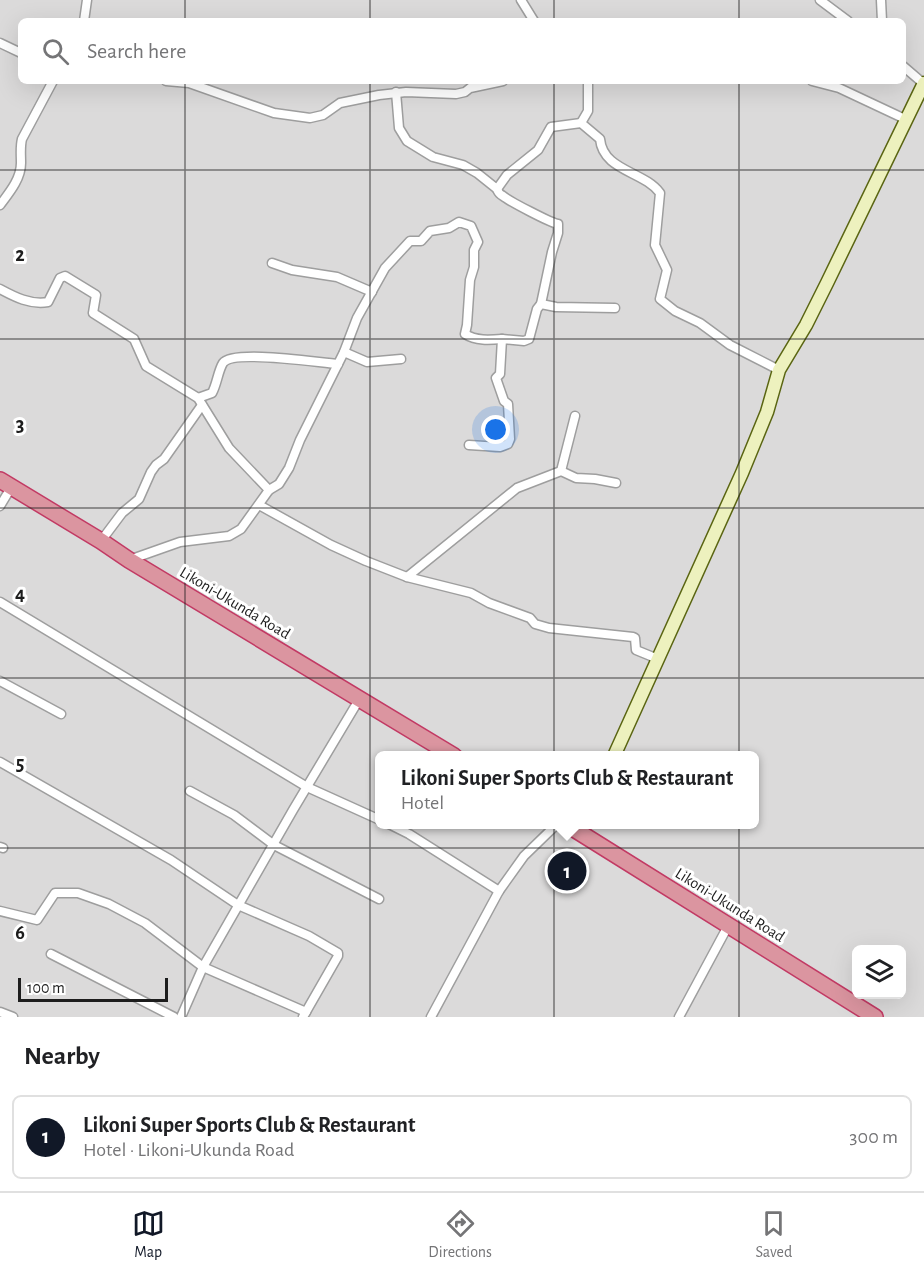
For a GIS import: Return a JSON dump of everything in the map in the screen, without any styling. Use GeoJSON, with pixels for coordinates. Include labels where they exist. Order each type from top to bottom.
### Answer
{"type":"FeatureCollection","features":[{"type":"Feature","properties":{"kind":"highway","name":"Likoni-Ukunda Road"},"geometry":{"type":"LineString","coordinates":[[6,483],[446,751]]}},
{"type":"Feature","properties":{"kind":"highway","name":"Likoni-Ukunda Road"},"geometry":{"type":"LineString","coordinates":[[583,829],[728,926],[875,1017]]}},
{"type":"Feature","properties":{"kind":"street"},"geometry":{"type":"LineString","coordinates":[[84,18],[87,0]]}},
{"type":"Feature","properties":{"kind":"street"},"geometry":{"type":"LineString","coordinates":[[522,0],[532,18]]}},
{"type":"Feature","properties":{"kind":"street"},"geometry":{"type":"LineString","coordinates":[[820,0],[844,18]]}},
{"type":"Feature","properties":{"kind":"street"},"geometry":{"type":"LineString","coordinates":[[881,0],[882,18]]}},
{"type":"Feature","properties":{"kind":"street"},"geometry":{"type":"LineString","coordinates":[[0,42],[18,51]]}},
{"type":"Feature","properties":{"kind":"street"},"geometry":{"type":"LineString","coordinates":[[616,751],[742,473],[767,412],[779,370],[806,325],[924,84],[906,69]]}},
{"type":"Feature","properties":{"kind":"street"},"geometry":{"type":"LineString","coordinates":[[0,205],[16,182],[20,172],[22,139],[51,84]]}},
{"type":"Feature","properties":{"kind":"street"},"geometry":{"type":"LineString","coordinates":[[192,84],[273,113],[310,118],[323,115],[340,103],[396,92],[456,94],[465,92],[470,87],[486,84]]}},
{"type":"Feature","properties":{"kind":"street"},"geometry":{"type":"LineString","coordinates":[[581,123],[588,111],[588,84]]}},
{"type":"Feature","properties":{"kind":"street"},"geometry":{"type":"LineString","coordinates":[[824,84],[839,88],[905,119]]}},
{"type":"Feature","properties":{"kind":"street"},"geometry":{"type":"LineString","coordinates":[[129,560],[180,542],[236,534],[242,530],[269,490],[279,484],[289,468],[300,440],[344,352],[357,318],[386,268],[410,241],[423,240],[431,230],[445,229],[459,222],[466,223],[474,230],[478,242],[474,250],[474,267],[470,280],[465,334],[470,338],[486,340],[524,341],[529,339],[537,309],[541,304],[558,233],[558,224],[504,198],[497,189],[463,165],[432,158],[407,141],[399,128],[396,92]]}},
{"type":"Feature","properties":{"kind":"street"},"geometry":{"type":"LineString","coordinates":[[497,189],[507,175],[538,150],[551,127],[581,123],[600,139],[604,151],[614,164],[643,179],[660,193],[655,244],[668,270],[660,299],[675,311],[700,323],[730,345],[779,370]]}},
{"type":"Feature","properties":{"kind":"street"},"geometry":{"type":"LineString","coordinates":[[272,263],[292,270],[337,277],[372,292]]}},
{"type":"Feature","properties":{"kind":"street"},"geometry":{"type":"LineString","coordinates":[[0,302],[1,290],[26,301],[48,302],[60,278],[69,277],[96,295],[93,313],[134,339],[146,366],[200,402],[229,448],[269,490]]}},
{"type":"Feature","properties":{"kind":"street"},"geometry":{"type":"LineString","coordinates":[[541,304],[556,307],[615,308]]}},
{"type":"Feature","properties":{"kind":"street"},"geometry":{"type":"LineString","coordinates":[[469,445],[500,447],[508,444],[510,439],[508,404],[504,401],[496,378],[500,374],[502,339]]}},
{"type":"Feature","properties":{"kind":"street"},"geometry":{"type":"LineString","coordinates":[[344,352],[367,362],[401,359]]}},
{"type":"Feature","properties":{"kind":"street"},"geometry":{"type":"LineString","coordinates":[[101,541],[122,513],[139,500],[151,472],[164,459],[200,402],[212,393],[222,365],[228,359],[264,356],[338,364]]}},
{"type":"Feature","properties":{"kind":"street"},"geometry":{"type":"LineString","coordinates":[[561,471],[575,416]]}},
{"type":"Feature","properties":{"kind":"street"},"geometry":{"type":"LineString","coordinates":[[407,577],[517,488],[561,471],[576,478],[616,483]]}},
{"type":"Feature","properties":{"kind":"street"},"geometry":{"type":"LineString","coordinates":[[0,506],[6,483]]}},
{"type":"Feature","properties":{"kind":"street"},"geometry":{"type":"LineString","coordinates":[[259,505],[331,545],[407,577],[471,593],[489,603],[530,618],[535,624],[549,628],[633,637],[636,650],[658,659]]}},
{"type":"Feature","properties":{"kind":"street"},"geometry":{"type":"LineString","coordinates":[[0,602],[307,787],[375,818]]}},
{"type":"Feature","properties":{"kind":"street"},"geometry":{"type":"LineString","coordinates":[[0,681],[61,714]]}},
{"type":"Feature","properties":{"kind":"street"},"geometry":{"type":"LineString","coordinates":[[181,1017],[203,967],[360,699]]}},
{"type":"Feature","properties":{"kind":"street"},"geometry":{"type":"LineString","coordinates":[[0,762],[171,860],[238,905],[309,936],[339,953],[339,956],[305,1015],[203,967],[145,923],[109,904],[78,893],[53,894],[37,920],[0,911]]}},
{"type":"Feature","properties":{"kind":"street"},"geometry":{"type":"LineString","coordinates":[[190,791],[234,815],[274,845],[379,899]]}},
{"type":"Feature","properties":{"kind":"street"},"geometry":{"type":"LineString","coordinates":[[398,829],[499,891]]}},
{"type":"Feature","properties":{"kind":"street"},"geometry":{"type":"LineString","coordinates":[[431,1017],[499,891],[524,856],[552,829]]}},
{"type":"Feature","properties":{"kind":"street"},"geometry":{"type":"LineString","coordinates":[[679,1017],[728,926]]}},
{"type":"Feature","properties":{"kind":"street"},"geometry":{"type":"LineString","coordinates":[[51,954],[174,1017]]}},
{"type":"Feature","properties":{"kind":"street"},"geometry":{"type":"LineString","coordinates":[[0,1012],[13,1017]]}},
{"type":"Feature","properties":{"kind":"shaded area"},"geometry":{"type":"Polygon","coordinates":[[[0,0],[924,0],[924,1017],[0,1017],[0,0]]]}},
{"type":"Feature","properties":{"kind":"place","name":"Likoni Super Sports Club & Restaurant"},"geometry":{"type":"Point","coordinates":[567,871]}}]}
